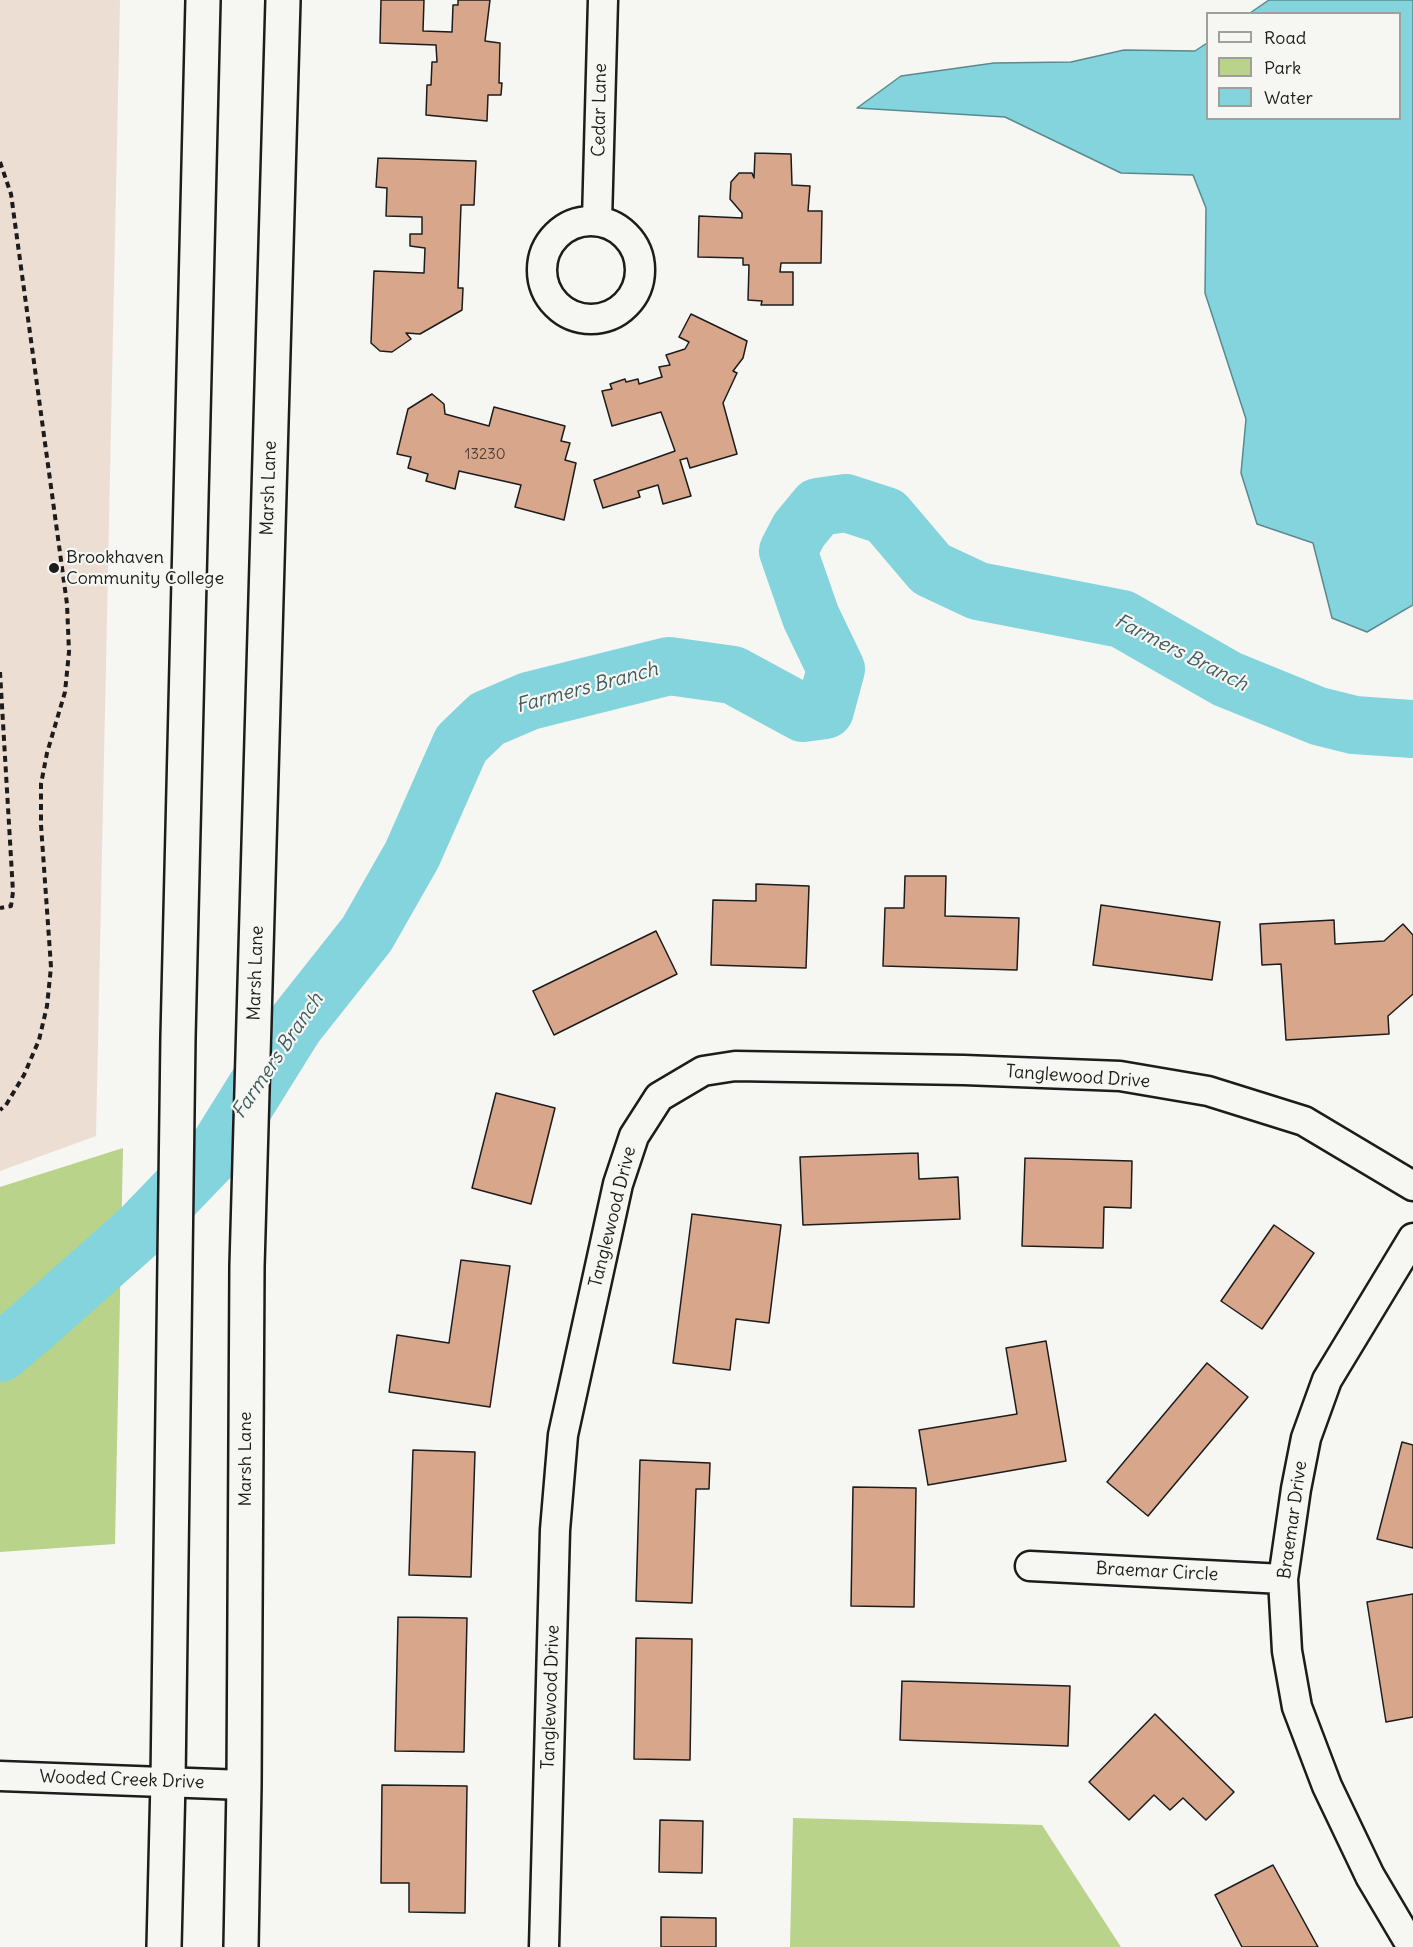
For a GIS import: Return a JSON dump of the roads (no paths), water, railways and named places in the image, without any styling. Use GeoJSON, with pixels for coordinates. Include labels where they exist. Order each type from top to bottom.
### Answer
{"type":"FeatureCollection","features":[{"type":"Feature","properties":{"kind":"main road"},"geometry":{"type":"LineString","coordinates":[[164,1947],[178,1048],[203,0]]}},
{"type":"Feature","properties":{"kind":"main road","name":"Marsh Lane"},"geometry":{"type":"LineString","coordinates":[[241,1947],[247,1266],[283,0]]}},
{"type":"Feature","properties":{"kind":"street","name":"Cedar Lane"},"geometry":{"type":"LineString","coordinates":[[597,221],[603,0]]}},
{"type":"Feature","properties":{"kind":"street","name":"Tanglewood Drive"},"geometry":{"type":"LineString","coordinates":[[544,1947],[555,1530],[563,1435],[618,1184],[634,1136],[659,1097],[703,1071],[735,1066],[963,1070],[1120,1076],[1208,1091],[1304,1121],[1413,1186]]}},
{"type":"Feature","properties":{"kind":"street","name":"Braemar Drive"},"geometry":{"type":"LineString","coordinates":[[1412,1947],[1370,1875],[1327,1786],[1297,1707],[1287,1651],[1283,1579],[1306,1438],[1327,1380],[1413,1238]]}},
{"type":"Feature","properties":{"kind":"street","name":"Braemar Circle"},"geometry":{"type":"LineString","coordinates":[[1030,1566],[1283,1579]]}},
{"type":"Feature","properties":{"kind":"street","name":"Wooded Creek Drive"},"geometry":{"type":"LineString","coordinates":[[0,1776],[244,1785]]}},
{"type":"Feature","properties":{"kind":"water"},"geometry":{"type":"Polygon","coordinates":[[[1269,0],[1413,0],[1413,605],[1367,632],[1332,618],[1313,543],[1257,524],[1241,473],[1246,419],[1205,293],[1206,208],[1193,175],[1121,173],[1005,117],[857,108],[901,76],[994,63],[1071,62],[1124,50],[1195,51],[1206,44],[1206,120],[1401,120],[1401,12],[1251,12],[1269,0]]]}},
{"type":"Feature","properties":{"kind":"waterway","name":"Farmers Branch"},"geometry":{"type":"LineString","coordinates":[[0,1353],[138,1232],[217,1150],[295,1025],[367,934],[412,855],[461,744],[487,719],[529,701],[669,666],[733,675],[803,713],[825,710],[836,669],[811,617],[788,551],[799,530],[818,507],[846,503],[886,516],[931,569],[978,591],[1122,619],[1227,679],[1318,716],[1354,725],[1413,729]]}},
{"type":"Feature","properties":{"kind":"place","name":"Brookhaven Community College"},"geometry":{"type":"Point","coordinates":[54,568]}}]}
